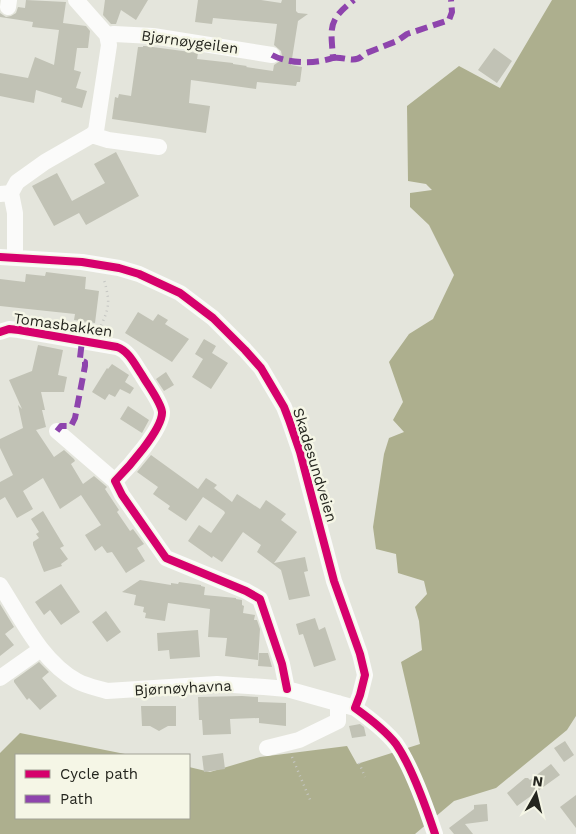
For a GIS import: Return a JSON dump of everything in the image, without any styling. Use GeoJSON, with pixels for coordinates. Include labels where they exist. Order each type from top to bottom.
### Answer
{"type":"FeatureCollection","features":[{"type":"Feature","properties":{"kind":"street"},"geometry":{"type":"LineString","coordinates":[[8,257],[15,213],[6,193],[17,182],[45,162],[92,135],[96,131],[98,124],[109,45],[107,35],[76,0]]}},
{"type":"Feature","properties":{"kind":"street","name":"Bjørnøygeilen"},"geometry":{"type":"LineString","coordinates":[[107,35],[152,36],[272,54]]}},
{"type":"Feature","properties":{"kind":"street"},"geometry":{"type":"LineString","coordinates":[[92,135],[108,140],[159,147]]}},
{"type":"Feature","properties":{"kind":"street","name":"Skadesundveien"},"geometry":{"type":"LineString","coordinates":[[8,257],[101,265],[139,274],[180,293],[213,318],[260,368],[284,407],[300,452],[334,581],[353,631],[364,669],[357,710]]}},
{"type":"Feature","properties":{"kind":"street","name":"Tomasbakken"},"geometry":{"type":"LineString","coordinates":[[0,332],[10,329],[19,330],[92,342],[124,350],[143,377],[160,405],[162,412],[156,430],[126,470],[115,481]]}},
{"type":"Feature","properties":{"kind":"street"},"geometry":{"type":"LineString","coordinates":[[57,431],[115,481],[166,558],[246,590],[260,599],[282,664],[287,689]]}},
{"type":"Feature","properties":{"kind":"street","name":"Bjørnøyhavna"},"geometry":{"type":"LineString","coordinates":[[0,585],[41,649],[58,668],[79,682],[107,691],[217,684],[287,689],[357,710]]}},
{"type":"Feature","properties":{"kind":"street"},"geometry":{"type":"LineString","coordinates":[[0,678],[41,649]]}},
{"type":"Feature","properties":{"kind":"street"},"geometry":{"type":"LineString","coordinates":[[267,748],[295,747],[338,721],[338,703]]}},
{"type":"Feature","properties":{"kind":"street"},"geometry":{"type":"LineString","coordinates":[[357,710],[385,732],[400,752],[416,784],[435,834]]}},
{"type":"Feature","properties":{"kind":"path"},"geometry":{"type":"LineString","coordinates":[[92,342],[109,306],[108,293],[101,265]]}},
{"type":"Feature","properties":{"kind":"path"},"geometry":{"type":"LineString","coordinates":[[295,747],[311,802]]}},
{"type":"Feature","properties":{"kind":"path"},"geometry":{"type":"LineString","coordinates":[[359,763],[365,777]]}},
{"type":"Feature","properties":{"kind":"shaded area"},"geometry":{"type":"Polygon","coordinates":[[[552,0],[576,0],[576,716],[567,730],[496,788],[454,801],[415,834],[0,834],[0,753],[20,733],[125,754],[15,754],[15,819],[190,819],[190,767],[210,772],[260,757],[347,746],[357,764],[420,744],[401,662],[422,650],[419,621],[415,607],[427,594],[424,581],[398,573],[396,554],[376,549],[373,527],[384,454],[389,438],[404,432],[393,420],[403,402],[389,362],[409,334],[433,319],[454,275],[429,225],[410,207],[410,193],[432,190],[426,184],[408,181],[407,106],[459,66],[500,88],[552,0]]]}},
{"type":"Feature","properties":{"kind":"building"},"geometry":{"type":"Polygon","coordinates":[[[26,0],[66,2],[63,23],[86,26],[90,31],[88,48],[77,48],[74,70],[81,72],[76,88],[87,91],[82,108],[61,102],[62,98],[36,90],[34,103],[0,96],[0,73],[28,78],[35,57],[54,65],[59,30],[32,27],[33,22],[0,17],[0,13],[6,17],[11,16],[16,13],[18,7],[25,8],[26,0]]]}},
{"type":"Feature","properties":{"kind":"building"},"geometry":{"type":"Polygon","coordinates":[[[105,0],[148,0],[136,20],[121,10],[116,24],[111,24],[103,15],[105,0]]]}},
{"type":"Feature","properties":{"kind":"building"},"geometry":{"type":"Polygon","coordinates":[[[198,0],[261,0],[281,3],[282,0],[296,0],[296,11],[308,14],[298,21],[291,65],[302,67],[300,82],[297,82],[296,86],[257,82],[256,89],[191,80],[189,103],[210,106],[206,133],[112,119],[115,97],[118,98],[119,94],[131,96],[138,47],[145,46],[198,53],[197,59],[233,63],[273,71],[274,65],[280,61],[282,56],[281,51],[274,45],[277,24],[213,18],[212,24],[195,22],[198,0]]]}},
{"type":"Feature","properties":{"kind":"building"},"geometry":{"type":"Polygon","coordinates":[[[494,48],[512,61],[497,83],[478,70],[494,48]]]}},
{"type":"Feature","properties":{"kind":"building"},"geometry":{"type":"Polygon","coordinates":[[[116,152],[139,196],[86,225],[79,213],[54,226],[32,186],[57,173],[72,201],[105,183],[94,164],[116,152]]]}},
{"type":"Feature","properties":{"kind":"building"},"geometry":{"type":"Polygon","coordinates":[[[46,272],[86,277],[85,289],[99,291],[95,323],[74,320],[75,314],[0,306],[0,279],[25,282],[26,274],[45,276],[46,272]]]}},
{"type":"Feature","properties":{"kind":"building"},"geometry":{"type":"Polygon","coordinates":[[[138,312],[153,321],[158,314],[168,320],[165,324],[189,339],[172,362],[125,333],[138,312]]]}},
{"type":"Feature","properties":{"kind":"building"},"geometry":{"type":"Polygon","coordinates":[[[204,339],[216,346],[212,353],[228,363],[211,389],[192,377],[203,359],[195,354],[204,339]]]}},
{"type":"Feature","properties":{"kind":"building"},"geometry":{"type":"Polygon","coordinates":[[[38,345],[63,350],[58,375],[67,377],[64,392],[41,392],[45,410],[42,410],[46,427],[36,430],[54,457],[64,450],[74,459],[75,461],[71,464],[83,484],[94,476],[107,487],[105,489],[119,510],[117,512],[130,531],[133,529],[144,544],[137,548],[145,561],[126,573],[112,552],[107,553],[102,546],[95,551],[85,535],[101,525],[81,495],[60,509],[43,478],[23,491],[33,509],[17,518],[5,497],[0,500],[0,482],[13,475],[0,448],[0,439],[23,428],[18,405],[22,409],[9,380],[32,371],[38,345]]]}},
{"type":"Feature","properties":{"kind":"building"},"geometry":{"type":"Polygon","coordinates":[[[112,364],[129,375],[125,382],[134,388],[130,394],[120,389],[115,397],[109,394],[105,400],[92,392],[107,368],[112,364]]]}},
{"type":"Feature","properties":{"kind":"building"},"geometry":{"type":"Polygon","coordinates":[[[166,372],[174,385],[164,391],[156,379],[166,372]]]}},
{"type":"Feature","properties":{"kind":"building"},"geometry":{"type":"Polygon","coordinates":[[[128,406],[149,420],[142,433],[120,419],[128,406]]]}},
{"type":"Feature","properties":{"kind":"building"},"geometry":{"type":"Polygon","coordinates":[[[151,455],[198,489],[206,478],[217,485],[214,488],[232,502],[237,494],[260,509],[266,500],[286,514],[281,520],[297,532],[274,563],[305,557],[308,571],[304,572],[310,596],[289,600],[281,570],[257,552],[261,545],[243,532],[222,562],[213,556],[212,558],[188,541],[199,525],[211,533],[225,513],[203,497],[186,521],[168,509],[170,506],[153,494],[158,487],[137,472],[151,455]]]}},
{"type":"Feature","properties":{"kind":"building"},"geometry":{"type":"Polygon","coordinates":[[[43,511],[64,546],[60,548],[68,559],[61,564],[62,566],[44,572],[33,545],[33,542],[39,538],[36,534],[39,532],[31,519],[43,511]]]}},
{"type":"Feature","properties":{"kind":"building"},"geometry":{"type":"Polygon","coordinates":[[[140,580],[171,585],[171,583],[178,584],[179,582],[201,585],[205,587],[204,595],[242,600],[242,605],[244,606],[243,613],[255,615],[254,620],[257,620],[260,629],[258,660],[225,656],[227,638],[208,637],[210,609],[168,603],[165,621],[145,618],[144,607],[134,605],[136,595],[122,592],[140,580]]]}},
{"type":"Feature","properties":{"kind":"building"},"geometry":{"type":"Polygon","coordinates":[[[61,584],[80,612],[61,625],[50,610],[44,615],[35,602],[61,584]]]}},
{"type":"Feature","properties":{"kind":"building"},"geometry":{"type":"Polygon","coordinates":[[[0,604],[14,627],[5,634],[14,645],[0,656],[0,604]]]}},
{"type":"Feature","properties":{"kind":"building"},"geometry":{"type":"Polygon","coordinates":[[[106,611],[121,632],[107,642],[92,622],[106,611]]]}},
{"type":"Feature","properties":{"kind":"building"},"geometry":{"type":"Polygon","coordinates":[[[315,618],[319,630],[325,627],[336,660],[314,667],[303,634],[299,635],[296,624],[315,618]]]}},
{"type":"Feature","properties":{"kind":"building"},"geometry":{"type":"Polygon","coordinates":[[[198,630],[200,657],[170,659],[169,650],[158,651],[157,633],[198,630]]]}},
{"type":"Feature","properties":{"kind":"building"},"geometry":{"type":"Polygon","coordinates":[[[259,653],[268,653],[272,667],[258,666],[259,653]]]}},
{"type":"Feature","properties":{"kind":"building"},"geometry":{"type":"Polygon","coordinates":[[[39,662],[49,672],[42,678],[57,696],[40,710],[29,698],[27,700],[14,682],[14,680],[39,662]]]}},
{"type":"Feature","properties":{"kind":"building"},"geometry":{"type":"Polygon","coordinates":[[[198,697],[258,697],[258,702],[286,703],[286,726],[259,723],[259,718],[230,719],[231,734],[203,735],[202,720],[199,720],[198,697]]]}},
{"type":"Feature","properties":{"kind":"building"},"geometry":{"type":"Polygon","coordinates":[[[141,706],[176,706],[176,726],[168,726],[159,731],[150,726],[142,726],[141,706]]]}},
{"type":"Feature","properties":{"kind":"building"},"geometry":{"type":"Polygon","coordinates":[[[360,724],[364,727],[366,736],[352,738],[349,726],[360,724]]]}},
{"type":"Feature","properties":{"kind":"building"},"geometry":{"type":"Polygon","coordinates":[[[565,741],[574,755],[564,762],[554,748],[565,741]]]}},
{"type":"Feature","properties":{"kind":"building"},"geometry":{"type":"Polygon","coordinates":[[[223,753],[225,769],[204,772],[202,756],[223,753]]]}},
{"type":"Feature","properties":{"kind":"building"},"geometry":{"type":"Polygon","coordinates":[[[551,764],[560,775],[517,806],[507,793],[525,778],[530,780],[551,764]]]}},
{"type":"Feature","properties":{"kind":"building"},"geometry":{"type":"Polygon","coordinates":[[[576,795],[576,828],[560,807],[576,795]]]}},
{"type":"Feature","properties":{"kind":"building"},"geometry":{"type":"Polygon","coordinates":[[[487,804],[488,821],[465,824],[473,834],[454,834],[449,828],[474,809],[474,805],[487,804]]]}},
{"type":"Feature","properties":{"kind":"marked path"},"geometry":{"type":"LineString","coordinates":[[272,55],[286,60],[302,62],[333,58],[332,32],[335,19],[354,0]]}},
{"type":"Feature","properties":{"kind":"marked path"},"geometry":{"type":"LineString","coordinates":[[333,58],[354,60],[397,41],[407,34],[449,20],[452,12],[451,0]]}},
{"type":"Feature","properties":{"kind":"marked path"},"geometry":{"type":"LineString","coordinates":[[57,431],[61,426],[71,426],[75,418],[85,366],[85,362],[80,360],[82,341]]}},
{"type":"Feature","properties":{"kind":"cycle path"},"geometry":{"type":"LineString","coordinates":[[0,257],[82,262],[119,268],[139,274],[180,293],[213,318],[261,368],[284,407],[289,420],[300,452],[334,581],[360,654],[365,675],[355,708],[382,729],[402,753],[413,775],[435,834]]}},
{"type":"Feature","properties":{"kind":"cycle path"},"geometry":{"type":"LineString","coordinates":[[0,332],[9,329],[19,330],[117,347],[131,359],[157,398],[162,412],[161,419],[151,438],[115,481],[122,495],[166,558],[246,591],[260,599],[282,664],[287,689]]}}]}
